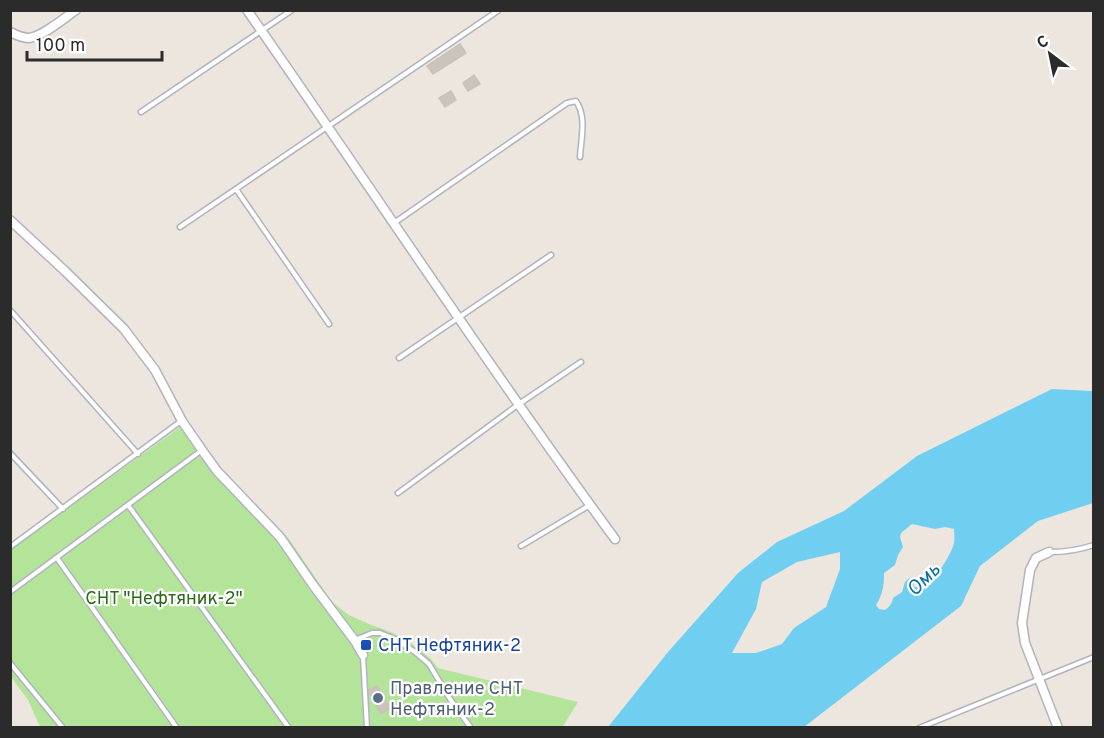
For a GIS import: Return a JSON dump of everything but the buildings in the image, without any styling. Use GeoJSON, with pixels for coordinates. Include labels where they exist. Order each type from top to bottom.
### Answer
{"type":"FeatureCollection","features":[{"type":"Feature","properties":{"kind":"street"},"geometry":{"type":"LineString","coordinates":[[10,32],[27,38],[36,36],[76,10]]}},
{"type":"Feature","properties":{"kind":"street"},"geometry":{"type":"LineString","coordinates":[[247,10],[458,318],[615,539]]}},
{"type":"Feature","properties":{"kind":"street"},"geometry":{"type":"LineString","coordinates":[[10,220],[124,329],[155,370],[182,421],[217,471],[280,537],[355,640],[363,656]]}},
{"type":"Feature","properties":{"kind":"street"},"geometry":{"type":"LineString","coordinates":[[1049,552],[1036,558],[1030,570],[1022,623],[1025,643],[1058,728]]}},
{"type":"Feature","properties":{"kind":"lane"},"geometry":{"type":"LineString","coordinates":[[141,112],[292,10]]}},
{"type":"Feature","properties":{"kind":"lane"},"geometry":{"type":"LineString","coordinates":[[180,227],[499,10]]}},
{"type":"Feature","properties":{"kind":"lane"},"geometry":{"type":"LineString","coordinates":[[393,223],[567,103],[576,101],[583,116],[580,157]]}},
{"type":"Feature","properties":{"kind":"lane"},"geometry":{"type":"LineString","coordinates":[[236,189],[329,324]]}},
{"type":"Feature","properties":{"kind":"lane"},"geometry":{"type":"LineString","coordinates":[[399,358],[551,255]]}},
{"type":"Feature","properties":{"kind":"lane"},"geometry":{"type":"LineString","coordinates":[[10,310],[138,454]]}},
{"type":"Feature","properties":{"kind":"lane"},"geometry":{"type":"LineString","coordinates":[[398,493],[519,404],[581,362]]}},
{"type":"Feature","properties":{"kind":"lane"},"geometry":{"type":"LineString","coordinates":[[10,547],[182,421]]}},
{"type":"Feature","properties":{"kind":"lane"},"geometry":{"type":"LineString","coordinates":[[10,592],[202,450]]}},
{"type":"Feature","properties":{"kind":"lane"},"geometry":{"type":"LineString","coordinates":[[10,453],[63,509]]}},
{"type":"Feature","properties":{"kind":"lane"},"geometry":{"type":"LineString","coordinates":[[128,505],[288,728]]}},
{"type":"Feature","properties":{"kind":"lane"},"geometry":{"type":"LineString","coordinates":[[521,546],[590,505]]}},
{"type":"Feature","properties":{"kind":"lane"},"geometry":{"type":"LineString","coordinates":[[1049,552],[1065,552],[1094,545]]}},
{"type":"Feature","properties":{"kind":"lane"},"geometry":{"type":"LineString","coordinates":[[57,558],[177,728]]}},
{"type":"Feature","properties":{"kind":"lane"},"geometry":{"type":"LineString","coordinates":[[355,640],[372,633],[381,633],[415,652],[429,664],[471,728]]}},
{"type":"Feature","properties":{"kind":"lane"},"geometry":{"type":"LineString","coordinates":[[363,656],[367,728]]}},
{"type":"Feature","properties":{"kind":"lane"},"geometry":{"type":"LineString","coordinates":[[919,728],[1094,657]]}},
{"type":"Feature","properties":{"kind":"lane"},"geometry":{"type":"LineString","coordinates":[[10,663],[63,728]]}},
{"type":"Feature","properties":{"kind":"green space","name":"СНТ \"Нефтяник-2\""},"geometry":{"type":"Polygon","coordinates":[[[187,422],[220,469],[289,539],[332,602],[349,615],[411,643],[431,659],[438,668],[578,702],[562,728],[40,727],[28,700],[11,677],[10,550],[187,422]]]}},
{"type":"Feature","properties":{"kind":"water"},"geometry":{"type":"Polygon","coordinates":[[[1052,389],[1093,391],[1093,503],[1038,521],[980,566],[961,606],[804,727],[608,727],[668,652],[738,573],[777,542],[844,511],[917,456],[1052,389]],[[912,524],[901,533],[903,547],[895,565],[884,573],[883,589],[876,605],[879,609],[885,610],[889,606],[893,598],[902,592],[909,578],[914,577],[914,587],[927,583],[939,571],[952,549],[954,529],[945,527],[935,529],[912,524]],[[840,552],[797,562],[762,582],[756,609],[732,653],[756,653],[782,644],[794,628],[826,607],[840,569],[840,552]]]}},
{"type":"Feature","properties":{"kind":"place","name":"СНТ Нефтяник-2"},"geometry":{"type":"Point","coordinates":[366,645]}},
{"type":"Feature","properties":{"kind":"place","name":"Правление СНТ Нефтяник-2"},"geometry":{"type":"Point","coordinates":[378,698]}},
{"type":"Feature","properties":{"kind":"water label","name":"Омь"},"geometry":{"type":"Point","coordinates":[923,579]}}]}
